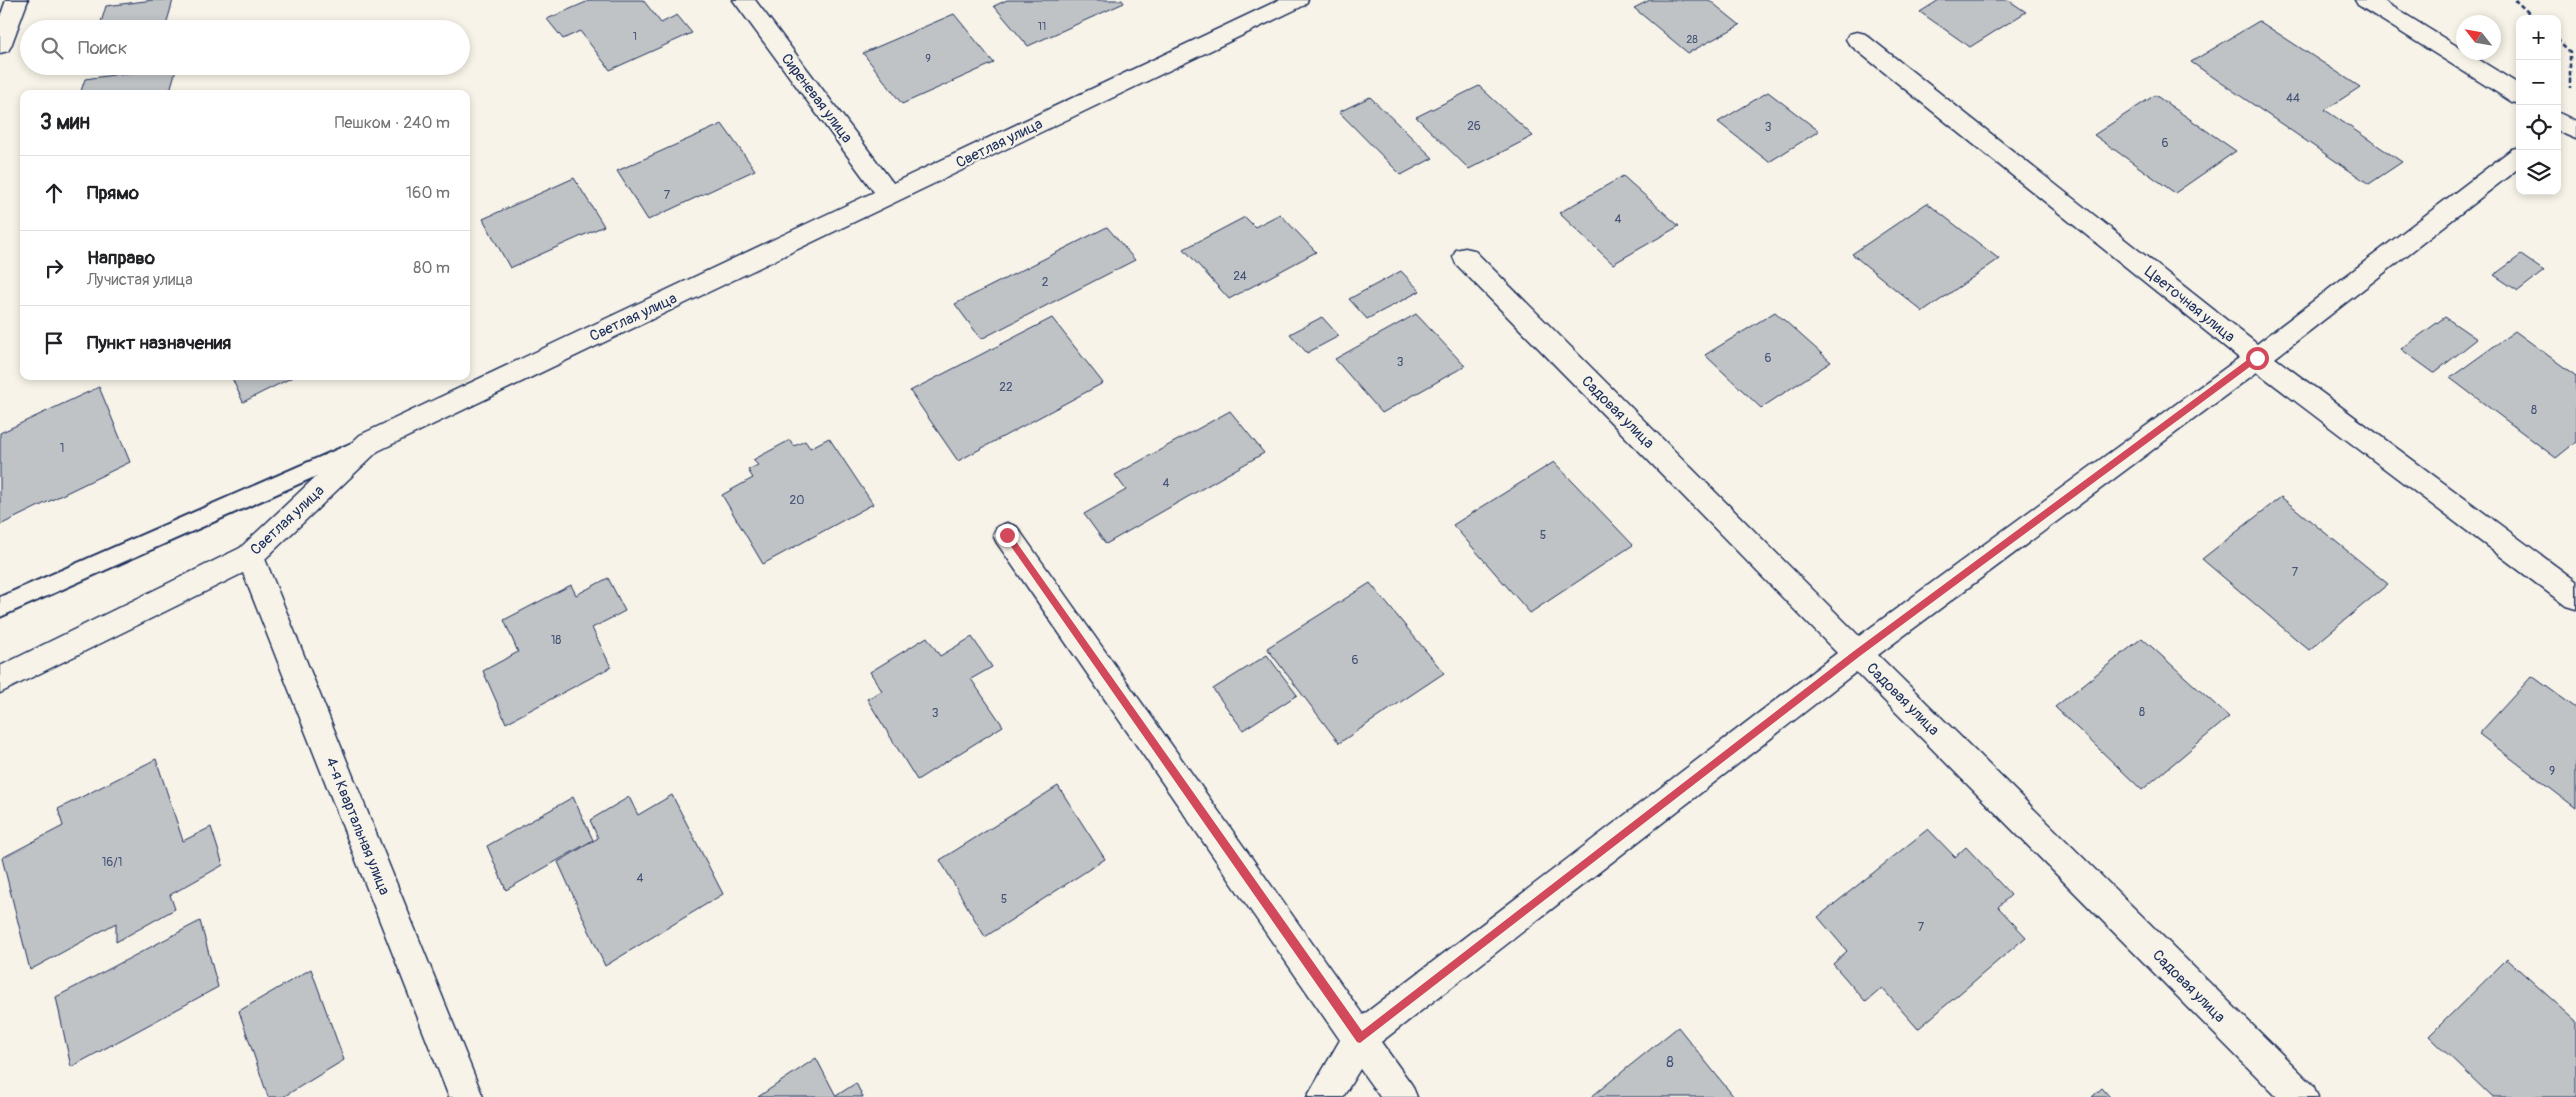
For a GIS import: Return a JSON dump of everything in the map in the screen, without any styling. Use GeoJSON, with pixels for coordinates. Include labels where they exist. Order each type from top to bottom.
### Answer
{"type":"FeatureCollection","features":[{"type":"Feature","properties":{"kind":"street"},"geometry":{"type":"LineString","coordinates":[[0,46],[18,0]]}},
{"type":"Feature","properties":{"kind":"street","name":"Сиреневая улица"},"geometry":{"type":"LineString","coordinates":[[744,0],[889,195]]}},
{"type":"Feature","properties":{"kind":"street","name":"Светлая улица"},"geometry":{"type":"LineString","coordinates":[[0,680],[250,556],[369,443],[1297,0]]}},
{"type":"Feature","properties":{"kind":"street"},"geometry":{"type":"LineString","coordinates":[[2366,0],[2516,94]]}},
{"type":"Feature","properties":{"kind":"street","name":"Цветочная улица"},"geometry":{"type":"LineString","coordinates":[[1857,39],[2257,358],[2576,597]]}},
{"type":"Feature","properties":{"kind":"street"},"geometry":{"type":"LineString","coordinates":[[1324,1097],[1360,1038],[1857,654],[2257,358],[2516,158]]}},
{"type":"Feature","properties":{"kind":"street","name":"Садовая улица"},"geometry":{"type":"LineString","coordinates":[[1465,257],[1857,654],[2301,1097]]}},
{"type":"Feature","properties":{"kind":"street"},"geometry":{"type":"LineString","coordinates":[[1007,535],[1400,1097]]}},
{"type":"Feature","properties":{"kind":"street","name":"4-я Квартальная улица"},"geometry":{"type":"LineString","coordinates":[[250,556],[466,1097]]}},
{"type":"Feature","properties":{"kind":"lane"},"geometry":{"type":"LineString","coordinates":[[0,607],[369,443]]}},
{"type":"Feature","properties":{"kind":"path"},"geometry":{"type":"LineString","coordinates":[[2518,0],[2516,1],[2531,15]]}},
{"type":"Feature","properties":{"kind":"path"},"geometry":{"type":"LineString","coordinates":[[2561,43],[2570,52],[2571,87],[2566,92]]}},
{"type":"Feature","properties":{"kind":"building"},"geometry":{"type":"Polygon","coordinates":[[[153,0],[173,0],[167,20],[102,20],[106,6],[153,0]]]}},
{"type":"Feature","properties":{"kind":"building"},"geometry":{"type":"Polygon","coordinates":[[[591,0],[643,0],[661,23],[677,15],[692,33],[610,70],[580,31],[563,39],[547,19],[591,0]]]}},
{"type":"Feature","properties":{"kind":"building"},"geometry":{"type":"Polygon","coordinates":[[[1007,0],[1122,0],[1124,3],[1028,46],[994,6],[1007,0]]]}},
{"type":"Feature","properties":{"kind":"building"},"geometry":{"type":"Polygon","coordinates":[[[1650,0],[1709,0],[1740,25],[1688,53],[1634,8],[1650,0]]]}},
{"type":"Feature","properties":{"kind":"building"},"geometry":{"type":"Polygon","coordinates":[[[1939,0],[2008,0],[2026,12],[1970,47],[1920,12],[1939,0]]]}},
{"type":"Feature","properties":{"kind":"building"},"geometry":{"type":"Polygon","coordinates":[[[954,14],[994,63],[902,104],[863,53],[954,14]]]}},
{"type":"Feature","properties":{"kind":"building"},"geometry":{"type":"Polygon","coordinates":[[[2259,21],[2360,87],[2325,110],[2402,162],[2369,184],[2191,62],[2259,21]]]}},
{"type":"Feature","properties":{"kind":"building"},"geometry":{"type":"Polygon","coordinates":[[[113,75],[174,75],[170,90],[81,90],[85,79],[113,75]]]}},
{"type":"Feature","properties":{"kind":"building"},"geometry":{"type":"Polygon","coordinates":[[[1479,86],[1533,136],[1469,169],[1416,117],[1479,86]]]}},
{"type":"Feature","properties":{"kind":"building"},"geometry":{"type":"Polygon","coordinates":[[[1768,92],[1819,131],[1769,162],[1718,122],[1768,92]]]}},
{"type":"Feature","properties":{"kind":"building"},"geometry":{"type":"Polygon","coordinates":[[[2155,95],[2236,151],[2175,193],[2094,135],[2155,95]]]}},
{"type":"Feature","properties":{"kind":"building"},"geometry":{"type":"Polygon","coordinates":[[[1370,97],[1433,158],[1401,175],[1339,112],[1370,97]]]}},
{"type":"Feature","properties":{"kind":"building"},"geometry":{"type":"Polygon","coordinates":[[[722,124],[755,170],[648,220],[617,171],[722,124]]]}},
{"type":"Feature","properties":{"kind":"building"},"geometry":{"type":"Polygon","coordinates":[[[1623,176],[1679,226],[1613,264],[1559,213],[1623,176]]]}},
{"type":"Feature","properties":{"kind":"building"},"geometry":{"type":"Polygon","coordinates":[[[574,178],[604,226],[510,268],[483,219],[574,178]]]}},
{"type":"Feature","properties":{"kind":"building"},"geometry":{"type":"Polygon","coordinates":[[[1927,203],[1999,259],[1923,312],[1852,254],[1927,203]]]}},
{"type":"Feature","properties":{"kind":"building"},"geometry":{"type":"Polygon","coordinates":[[[1280,214],[1316,252],[1229,299],[1184,249],[1245,217],[1255,227],[1280,214]]]}},
{"type":"Feature","properties":{"kind":"building"},"geometry":{"type":"Polygon","coordinates":[[[1107,227],[1135,260],[981,339],[955,304],[1107,227]]]}},
{"type":"Feature","properties":{"kind":"building"},"geometry":{"type":"Polygon","coordinates":[[[2521,255],[2544,271],[2518,291],[2494,275],[2521,255]]]}},
{"type":"Feature","properties":{"kind":"building"},"geometry":{"type":"Polygon","coordinates":[[[1401,271],[1420,291],[1367,319],[1349,299],[1401,271]]]}},
{"type":"Feature","properties":{"kind":"building"},"geometry":{"type":"Polygon","coordinates":[[[1775,312],[1831,362],[1761,408],[1705,355],[1775,312]]]}},
{"type":"Feature","properties":{"kind":"building"},"geometry":{"type":"Polygon","coordinates":[[[1416,314],[1465,366],[1382,413],[1335,359],[1416,314]]]}},
{"type":"Feature","properties":{"kind":"building"},"geometry":{"type":"Polygon","coordinates":[[[1322,317],[1339,336],[1307,353],[1290,334],[1322,317]]]}},
{"type":"Feature","properties":{"kind":"building"},"geometry":{"type":"Polygon","coordinates":[[[2445,317],[2477,339],[2434,373],[2401,349],[2445,317]]]}},
{"type":"Feature","properties":{"kind":"building"},"geometry":{"type":"Polygon","coordinates":[[[1052,318],[1103,383],[958,461],[910,391],[1052,318]]]}},
{"type":"Feature","properties":{"kind":"building"},"geometry":{"type":"Polygon","coordinates":[[[2515,331],[2576,376],[2576,442],[2556,458],[2450,378],[2515,331]]]}},
{"type":"Feature","properties":{"kind":"building"},"geometry":{"type":"Polygon","coordinates":[[[233,380],[287,380],[243,402],[233,380]]]}},
{"type":"Feature","properties":{"kind":"building"},"geometry":{"type":"Polygon","coordinates":[[[99,387],[130,462],[0,525],[0,433],[99,387]]]}},
{"type":"Feature","properties":{"kind":"building"},"geometry":{"type":"Polygon","coordinates":[[[1230,411],[1264,453],[1106,544],[1084,514],[1126,490],[1115,475],[1230,411]]]}},
{"type":"Feature","properties":{"kind":"building"},"geometry":{"type":"Polygon","coordinates":[[[829,438],[873,504],[763,564],[722,495],[753,478],[748,470],[758,465],[753,460],[790,440],[794,446],[805,441],[810,448],[829,438]]]}},
{"type":"Feature","properties":{"kind":"building"},"geometry":{"type":"Polygon","coordinates":[[[1554,462],[1633,545],[1530,613],[1453,525],[1554,462]]]}},
{"type":"Feature","properties":{"kind":"building"},"geometry":{"type":"Polygon","coordinates":[[[2281,497],[2388,584],[2309,650],[2202,559],[2281,497]]]}},
{"type":"Feature","properties":{"kind":"building"},"geometry":{"type":"Polygon","coordinates":[[[608,578],[625,611],[592,628],[611,667],[506,723],[483,671],[518,652],[504,620],[571,585],[576,595],[608,578]]]}},
{"type":"Feature","properties":{"kind":"building"},"geometry":{"type":"Polygon","coordinates":[[[1370,583],[1444,673],[1339,743],[1267,648],[1370,583]]]}},
{"type":"Feature","properties":{"kind":"building"},"geometry":{"type":"Polygon","coordinates":[[[927,637],[940,656],[972,637],[992,667],[971,679],[1003,726],[917,780],[867,699],[882,691],[870,672],[927,637]]]}},
{"type":"Feature","properties":{"kind":"building"},"geometry":{"type":"Polygon","coordinates":[[[2142,638],[2229,717],[2142,790],[2055,707],[2142,638]]]}},
{"type":"Feature","properties":{"kind":"building"},"geometry":{"type":"Polygon","coordinates":[[[1267,655],[1297,695],[1243,730],[1213,689],[1267,655]]]}},
{"type":"Feature","properties":{"kind":"building"},"geometry":{"type":"Polygon","coordinates":[[[2532,676],[2576,708],[2576,808],[2479,734],[2532,676]]]}},
{"type":"Feature","properties":{"kind":"building"},"geometry":{"type":"Polygon","coordinates":[[[156,759],[183,841],[211,827],[223,865],[170,895],[175,909],[116,942],[116,923],[30,970],[2,858],[63,826],[58,809],[156,759]]]}},
{"type":"Feature","properties":{"kind":"building"},"geometry":{"type":"Polygon","coordinates":[[[1058,786],[1105,859],[985,937],[940,860],[1058,786]]]}},
{"type":"Feature","properties":{"kind":"building"},"geometry":{"type":"Polygon","coordinates":[[[672,795],[723,894],[605,966],[558,862],[598,838],[590,820],[629,797],[638,815],[672,795]]]}},
{"type":"Feature","properties":{"kind":"building"},"geometry":{"type":"Polygon","coordinates":[[[573,797],[593,840],[506,890],[487,846],[573,797]]]}},
{"type":"Feature","properties":{"kind":"building"},"geometry":{"type":"Polygon","coordinates":[[[1928,829],[1955,857],[1966,847],[2011,895],[1998,907],[2026,937],[1918,1029],[1882,988],[1866,1002],[1833,964],[1847,951],[1818,917],[1928,829]]]}},
{"type":"Feature","properties":{"kind":"building"},"geometry":{"type":"Polygon","coordinates":[[[200,921],[218,987],[71,1067],[56,997],[200,921]]]}},
{"type":"Feature","properties":{"kind":"building"},"geometry":{"type":"Polygon","coordinates":[[[2507,959],[2576,1021],[2576,1097],[2492,1097],[2429,1036],[2507,959]]]}},
{"type":"Feature","properties":{"kind":"building"},"geometry":{"type":"Polygon","coordinates":[[[311,969],[344,1060],[283,1097],[268,1097],[239,1011],[311,969]]]}},
{"type":"Feature","properties":{"kind":"building"},"geometry":{"type":"Polygon","coordinates":[[[1678,1027],[1734,1097],[1591,1097],[1678,1027]]]}},
{"type":"Feature","properties":{"kind":"building"},"geometry":{"type":"Polygon","coordinates":[[[816,1058],[836,1096],[856,1083],[863,1097],[758,1097],[816,1058]]]}},
{"type":"Feature","properties":{"kind":"building"},"geometry":{"type":"Polygon","coordinates":[[[2102,1088],[2110,1097],[2092,1097],[2102,1088]]]}},
{"type":"Feature","properties":{"kind":"route"},"geometry":{"type":"LineString","coordinates":[[1007,535],[1360,1038],[1857,654],[2257,358]]}}]}
